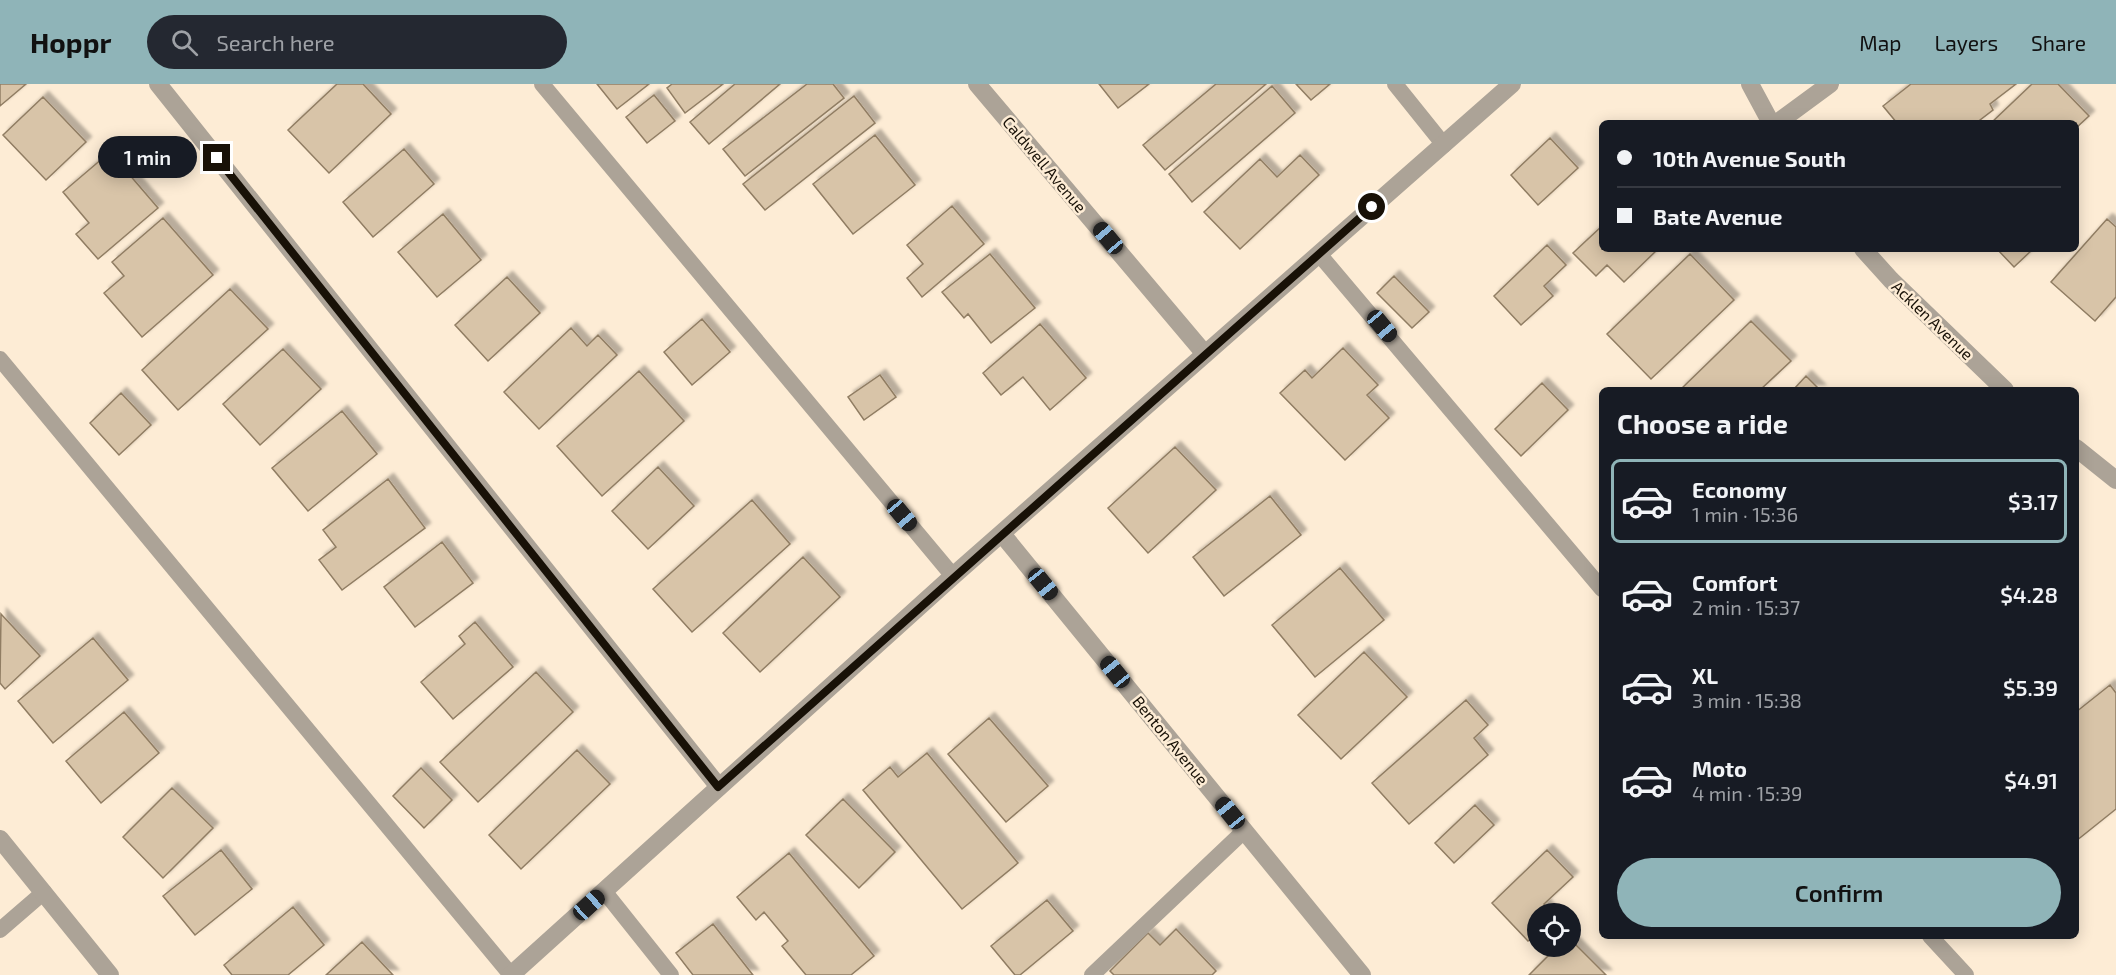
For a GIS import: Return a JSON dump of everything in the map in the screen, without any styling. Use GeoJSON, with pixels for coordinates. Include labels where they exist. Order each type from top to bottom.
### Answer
{"type":"FeatureCollection","features":[{"type":"Feature","properties":{"kind":"street"},"geometry":{"type":"LineString","coordinates":[[158,84],[718,787]]}},
{"type":"Feature","properties":{"kind":"street","name":"Caldwell Avenue"},"geometry":{"type":"LineString","coordinates":[[977,84],[1205,354]]}},
{"type":"Feature","properties":{"kind":"street"},"geometry":{"type":"LineString","coordinates":[[511,975],[953,576],[1512,84]]}},
{"type":"Feature","properties":{"kind":"street"},"geometry":{"type":"LineString","coordinates":[[1750,84],[1769,120]]}},
{"type":"Feature","properties":{"kind":"street"},"geometry":{"type":"LineString","coordinates":[[1781,120],[1830,84]]}},
{"type":"Feature","properties":{"kind":"street","name":"Acklen Avenue"},"geometry":{"type":"LineString","coordinates":[[1866,252],[1891,280],[2002,387]]}},
{"type":"Feature","properties":{"kind":"street"},"geometry":{"type":"LineString","coordinates":[[2079,450],[2116,480]]}},
{"type":"Feature","properties":{"kind":"street","name":"Benton Avenue"},"geometry":{"type":"LineString","coordinates":[[1002,534],[1362,975]]}},
{"type":"Feature","properties":{"kind":"street"},"geometry":{"type":"LineString","coordinates":[[0,839],[110,975]]}},
{"type":"Feature","properties":{"kind":"lane"},"geometry":{"type":"LineString","coordinates":[[542,84],[953,576]]}},
{"type":"Feature","properties":{"kind":"lane"},"geometry":{"type":"LineString","coordinates":[[1395,84],[1444,145]]}},
{"type":"Feature","properties":{"kind":"lane"},"geometry":{"type":"LineString","coordinates":[[1319,254],[1599,585]]}},
{"type":"Feature","properties":{"kind":"lane"},"geometry":{"type":"LineString","coordinates":[[0,359],[511,975]]}},
{"type":"Feature","properties":{"kind":"lane"},"geometry":{"type":"LineString","coordinates":[[1092,975],[1244,831]]}},
{"type":"Feature","properties":{"kind":"lane"},"geometry":{"type":"LineString","coordinates":[[604,891],[671,975]]}},
{"type":"Feature","properties":{"kind":"lane"},"geometry":{"type":"LineString","coordinates":[[0,930],[44,892]]}},
{"type":"Feature","properties":{"kind":"lane"},"geometry":{"type":"LineString","coordinates":[[1933,939],[1966,975]]}},
{"type":"Feature","properties":{"kind":"building"},"geometry":{"type":"Polygon","coordinates":[[[0,84],[26,84],[0,106],[0,84]]]}},
{"type":"Feature","properties":{"kind":"building"},"geometry":{"type":"Polygon","coordinates":[[[337,84],[363,84],[391,114],[329,173],[288,130],[337,84]]]}},
{"type":"Feature","properties":{"kind":"building"},"geometry":{"type":"Polygon","coordinates":[[[597,84],[649,84],[617,109],[597,84]]]}},
{"type":"Feature","properties":{"kind":"building"},"geometry":{"type":"Polygon","coordinates":[[[672,84],[723,84],[685,113],[667,88],[672,84]]]}},
{"type":"Feature","properties":{"kind":"building"},"geometry":{"type":"Polygon","coordinates":[[[735,84],[780,84],[709,144],[690,122],[735,84]]]}},
{"type":"Feature","properties":{"kind":"building"},"geometry":{"type":"Polygon","coordinates":[[[807,84],[833,84],[844,98],[745,176],[723,149],[807,84]]]}},
{"type":"Feature","properties":{"kind":"building"},"geometry":{"type":"Polygon","coordinates":[[[1099,84],[1149,84],[1118,108],[1099,84]]]}},
{"type":"Feature","properties":{"kind":"building"},"geometry":{"type":"Polygon","coordinates":[[[1216,84],[1266,84],[1165,170],[1143,145],[1216,84]]]}},
{"type":"Feature","properties":{"kind":"building"},"geometry":{"type":"Polygon","coordinates":[[[1296,84],[1330,84],[1311,100],[1296,84]]]}},
{"type":"Feature","properties":{"kind":"building"},"geometry":{"type":"Polygon","coordinates":[[[1911,84],[2016,84],[1990,104],[1993,110],[1980,120],[1895,120],[1883,106],[1911,84]]]}},
{"type":"Feature","properties":{"kind":"building"},"geometry":{"type":"Polygon","coordinates":[[[2032,84],[2058,84],[2089,116],[2079,125],[2079,120],[1994,120],[2032,84]]]}},
{"type":"Feature","properties":{"kind":"building"},"geometry":{"type":"Polygon","coordinates":[[[1272,86],[1295,113],[1192,202],[1169,174],[1272,86]]]}},
{"type":"Feature","properties":{"kind":"building"},"geometry":{"type":"Polygon","coordinates":[[[654,95],[675,121],[647,143],[626,117],[654,95]]]}},
{"type":"Feature","properties":{"kind":"building"},"geometry":{"type":"Polygon","coordinates":[[[854,96],[875,123],[765,210],[743,184],[854,96]]]}},
{"type":"Feature","properties":{"kind":"building"},"geometry":{"type":"Polygon","coordinates":[[[43,97],[86,142],[46,180],[3,135],[43,97]]]}},
{"type":"Feature","properties":{"kind":"building"},"geometry":{"type":"Polygon","coordinates":[[[875,135],[915,185],[853,234],[813,184],[875,135]]]}},
{"type":"Feature","properties":{"kind":"building"},"geometry":{"type":"Polygon","coordinates":[[[1550,138],[1578,168],[1538,205],[1511,175],[1550,138]]]}},
{"type":"Feature","properties":{"kind":"building"},"geometry":{"type":"Polygon","coordinates":[[[404,149],[434,184],[373,237],[343,202],[404,149]]]}},
{"type":"Feature","properties":{"kind":"building"},"geometry":{"type":"Polygon","coordinates":[[[110,152],[158,208],[98,259],[76,234],[89,223],[63,192],[110,152]]]}},
{"type":"Feature","properties":{"kind":"building"},"geometry":{"type":"Polygon","coordinates":[[[1300,155],[1319,175],[1240,249],[1204,212],[1260,159],[1277,177],[1300,155]]]}},
{"type":"Feature","properties":{"kind":"building"},"geometry":{"type":"Polygon","coordinates":[[[952,206],[984,244],[922,297],[907,278],[923,264],[907,245],[952,206]]]}},
{"type":"Feature","properties":{"kind":"building"},"geometry":{"type":"Polygon","coordinates":[[[443,214],[481,260],[437,297],[398,252],[443,214]]]}},
{"type":"Feature","properties":{"kind":"building"},"geometry":{"type":"Polygon","coordinates":[[[163,218],[213,275],[142,337],[104,293],[124,276],[112,262],[163,218]]]}},
{"type":"Feature","properties":{"kind":"building"},"geometry":{"type":"Polygon","coordinates":[[[2107,219],[2116,227],[2116,297],[2095,321],[2051,282],[2107,219]]]}},
{"type":"Feature","properties":{"kind":"building"},"geometry":{"type":"Polygon","coordinates":[[[1599,229],[1599,252],[1655,252],[1624,282],[1607,265],[1596,276],[1573,253],[1599,229]]]}},
{"type":"Feature","properties":{"kind":"building"},"geometry":{"type":"Polygon","coordinates":[[[1547,245],[1566,265],[1544,286],[1553,296],[1521,325],[1494,296],[1547,245]]]}},
{"type":"Feature","properties":{"kind":"building"},"geometry":{"type":"Polygon","coordinates":[[[2000,252],[2030,252],[2014,267],[2000,252]]]}},
{"type":"Feature","properties":{"kind":"building"},"geometry":{"type":"Polygon","coordinates":[[[990,254],[1035,308],[991,343],[968,314],[964,318],[942,292],[990,254]]]}},
{"type":"Feature","properties":{"kind":"building"},"geometry":{"type":"Polygon","coordinates":[[[1690,254],[1734,300],[1651,379],[1607,334],[1690,254]]]}},
{"type":"Feature","properties":{"kind":"building"},"geometry":{"type":"Polygon","coordinates":[[[1394,276],[1429,312],[1412,328],[1377,293],[1394,276]]]}},
{"type":"Feature","properties":{"kind":"building"},"geometry":{"type":"Polygon","coordinates":[[[507,277],[540,313],[488,361],[455,325],[507,277]]]}},
{"type":"Feature","properties":{"kind":"building"},"geometry":{"type":"Polygon","coordinates":[[[230,289],[268,329],[178,410],[142,370],[230,289]]]}},
{"type":"Feature","properties":{"kind":"building"},"geometry":{"type":"Polygon","coordinates":[[[702,319],[730,352],[692,385],[664,352],[702,319]]]}},
{"type":"Feature","properties":{"kind":"building"},"geometry":{"type":"Polygon","coordinates":[[[1751,321],[1791,361],[1763,387],[1683,387],[1751,321]]]}},
{"type":"Feature","properties":{"kind":"building"},"geometry":{"type":"Polygon","coordinates":[[[1040,324],[1086,378],[1050,410],[1023,377],[1001,395],[983,373],[1040,324]]]}},
{"type":"Feature","properties":{"kind":"building"},"geometry":{"type":"Polygon","coordinates":[[[571,328],[587,346],[598,335],[617,355],[539,429],[504,392],[571,328]]]}},
{"type":"Feature","properties":{"kind":"building"},"geometry":{"type":"Polygon","coordinates":[[[1343,348],[1378,385],[1367,395],[1389,418],[1345,460],[1280,393],[1305,370],[1312,378],[1343,348]]]}},
{"type":"Feature","properties":{"kind":"building"},"geometry":{"type":"Polygon","coordinates":[[[283,349],[321,389],[260,445],[223,404],[283,349]]]}},
{"type":"Feature","properties":{"kind":"building"},"geometry":{"type":"Polygon","coordinates":[[[639,371],[684,421],[602,496],[557,446],[639,371]]]}},
{"type":"Feature","properties":{"kind":"building"},"geometry":{"type":"Polygon","coordinates":[[[880,375],[896,397],[864,420],[848,397],[880,375]]]}},
{"type":"Feature","properties":{"kind":"building"},"geometry":{"type":"Polygon","coordinates":[[[1806,376],[1817,387],[1796,387],[1806,376]]]}},
{"type":"Feature","properties":{"kind":"building"},"geometry":{"type":"Polygon","coordinates":[[[1542,383],[1568,410],[1521,456],[1495,429],[1542,383]]]}},
{"type":"Feature","properties":{"kind":"building"},"geometry":{"type":"Polygon","coordinates":[[[121,393],[151,425],[119,455],[90,423],[121,393]]]}},
{"type":"Feature","properties":{"kind":"building"},"geometry":{"type":"Polygon","coordinates":[[[342,411],[377,454],[308,511],[272,468],[342,411]]]}},
{"type":"Feature","properties":{"kind":"building"},"geometry":{"type":"Polygon","coordinates":[[[1175,447],[1216,490],[1148,553],[1108,508],[1175,447]]]}},
{"type":"Feature","properties":{"kind":"building"},"geometry":{"type":"Polygon","coordinates":[[[658,467],[694,506],[648,549],[612,511],[658,467]]]}},
{"type":"Feature","properties":{"kind":"building"},"geometry":{"type":"Polygon","coordinates":[[[388,479],[425,528],[342,590],[319,560],[336,547],[323,530],[388,479]]]}},
{"type":"Feature","properties":{"kind":"building"},"geometry":{"type":"Polygon","coordinates":[[[1270,496],[1301,535],[1224,596],[1193,557],[1270,496]]]}},
{"type":"Feature","properties":{"kind":"building"},"geometry":{"type":"Polygon","coordinates":[[[752,500],[790,544],[692,632],[653,589],[752,500]]]}},
{"type":"Feature","properties":{"kind":"building"},"geometry":{"type":"Polygon","coordinates":[[[442,542],[473,583],[415,627],[384,587],[442,542]]]}},
{"type":"Feature","properties":{"kind":"building"},"geometry":{"type":"Polygon","coordinates":[[[803,557],[840,597],[760,672],[723,633],[803,557]]]}},
{"type":"Feature","properties":{"kind":"building"},"geometry":{"type":"Polygon","coordinates":[[[1340,568],[1384,620],[1315,677],[1272,625],[1340,568]]]}},
{"type":"Feature","properties":{"kind":"building"},"geometry":{"type":"Polygon","coordinates":[[[1,614],[40,656],[5,689],[0,683],[1,614]]]}},
{"type":"Feature","properties":{"kind":"building"},"geometry":{"type":"Polygon","coordinates":[[[475,622],[513,667],[453,719],[421,682],[465,644],[459,636],[475,622]]]}},
{"type":"Feature","properties":{"kind":"building"},"geometry":{"type":"Polygon","coordinates":[[[93,638],[128,680],[53,743],[18,701],[93,638]]]}},
{"type":"Feature","properties":{"kind":"building"},"geometry":{"type":"Polygon","coordinates":[[[1364,652],[1407,697],[1341,759],[1298,715],[1364,652]]]}},
{"type":"Feature","properties":{"kind":"building"},"geometry":{"type":"Polygon","coordinates":[[[536,672],[573,712],[478,802],[440,762],[536,672]]]}},
{"type":"Feature","properties":{"kind":"building"},"geometry":{"type":"Polygon","coordinates":[[[2110,685],[2116,693],[2116,809],[2079,839],[2079,710],[2110,685]]]}},
{"type":"Feature","properties":{"kind":"building"},"geometry":{"type":"Polygon","coordinates":[[[1466,700],[1488,725],[1474,738],[1488,755],[1409,824],[1372,783],[1466,700]]]}},
{"type":"Feature","properties":{"kind":"building"},"geometry":{"type":"Polygon","coordinates":[[[124,712],[159,753],[101,803],[66,761],[124,712]]]}},
{"type":"Feature","properties":{"kind":"building"},"geometry":{"type":"Polygon","coordinates":[[[989,718],[1048,786],[1006,822],[948,754],[989,718]]]}},
{"type":"Feature","properties":{"kind":"building"},"geometry":{"type":"Polygon","coordinates":[[[577,750],[610,784],[521,869],[489,835],[577,750]]]}},
{"type":"Feature","properties":{"kind":"building"},"geometry":{"type":"Polygon","coordinates":[[[927,753],[1018,863],[962,909],[863,790],[890,767],[898,777],[927,753]]]}},
{"type":"Feature","properties":{"kind":"building"},"geometry":{"type":"Polygon","coordinates":[[[421,768],[452,800],[424,828],[393,796],[421,768]]]}},
{"type":"Feature","properties":{"kind":"building"},"geometry":{"type":"Polygon","coordinates":[[[172,788],[213,828],[163,878],[123,837],[172,788]]]}},
{"type":"Feature","properties":{"kind":"building"},"geometry":{"type":"Polygon","coordinates":[[[843,799],[895,852],[859,888],[806,835],[843,799]]]}},
{"type":"Feature","properties":{"kind":"building"},"geometry":{"type":"Polygon","coordinates":[[[1475,805],[1494,825],[1454,863],[1435,843],[1475,805]]]}},
{"type":"Feature","properties":{"kind":"building"},"geometry":{"type":"Polygon","coordinates":[[[221,850],[252,889],[195,935],[163,896],[221,850]]]}},
{"type":"Feature","properties":{"kind":"building"},"geometry":{"type":"Polygon","coordinates":[[[1547,850],[1573,877],[1545,903],[1527,903],[1527,940],[1492,903],[1547,850]]]}},
{"type":"Feature","properties":{"kind":"building"},"geometry":{"type":"Polygon","coordinates":[[[789,853],[874,956],[851,975],[806,975],[782,946],[788,941],[764,912],[756,920],[737,897],[789,853]]]}},
{"type":"Feature","properties":{"kind":"building"},"geometry":{"type":"Polygon","coordinates":[[[1047,900],[1073,931],[1020,975],[1015,975],[991,946],[1047,900]]]}},
{"type":"Feature","properties":{"kind":"building"},"geometry":{"type":"Polygon","coordinates":[[[293,907],[324,945],[288,975],[232,975],[224,965],[293,907]]]}},
{"type":"Feature","properties":{"kind":"building"},"geometry":{"type":"Polygon","coordinates":[[[713,924],[753,975],[693,975],[676,953],[713,924]]]}},
{"type":"Feature","properties":{"kind":"building"},"geometry":{"type":"Polygon","coordinates":[[[1176,929],[1216,971],[1212,975],[1114,975],[1110,971],[1148,933],[1160,945],[1176,929]]]}},
{"type":"Feature","properties":{"kind":"building"},"geometry":{"type":"Polygon","coordinates":[[[362,942],[393,975],[326,975],[362,942]]]}},
{"type":"Feature","properties":{"kind":"building"},"geometry":{"type":"Polygon","coordinates":[[[1581,950],[1606,975],[1529,975],[1547,957],[1581,957],[1581,950]]]}},
{"type":"Feature","properties":{"kind":"route"},"geometry":{"type":"LineString","coordinates":[[217,158],[718,787],[953,576],[1372,207]]}}]}
